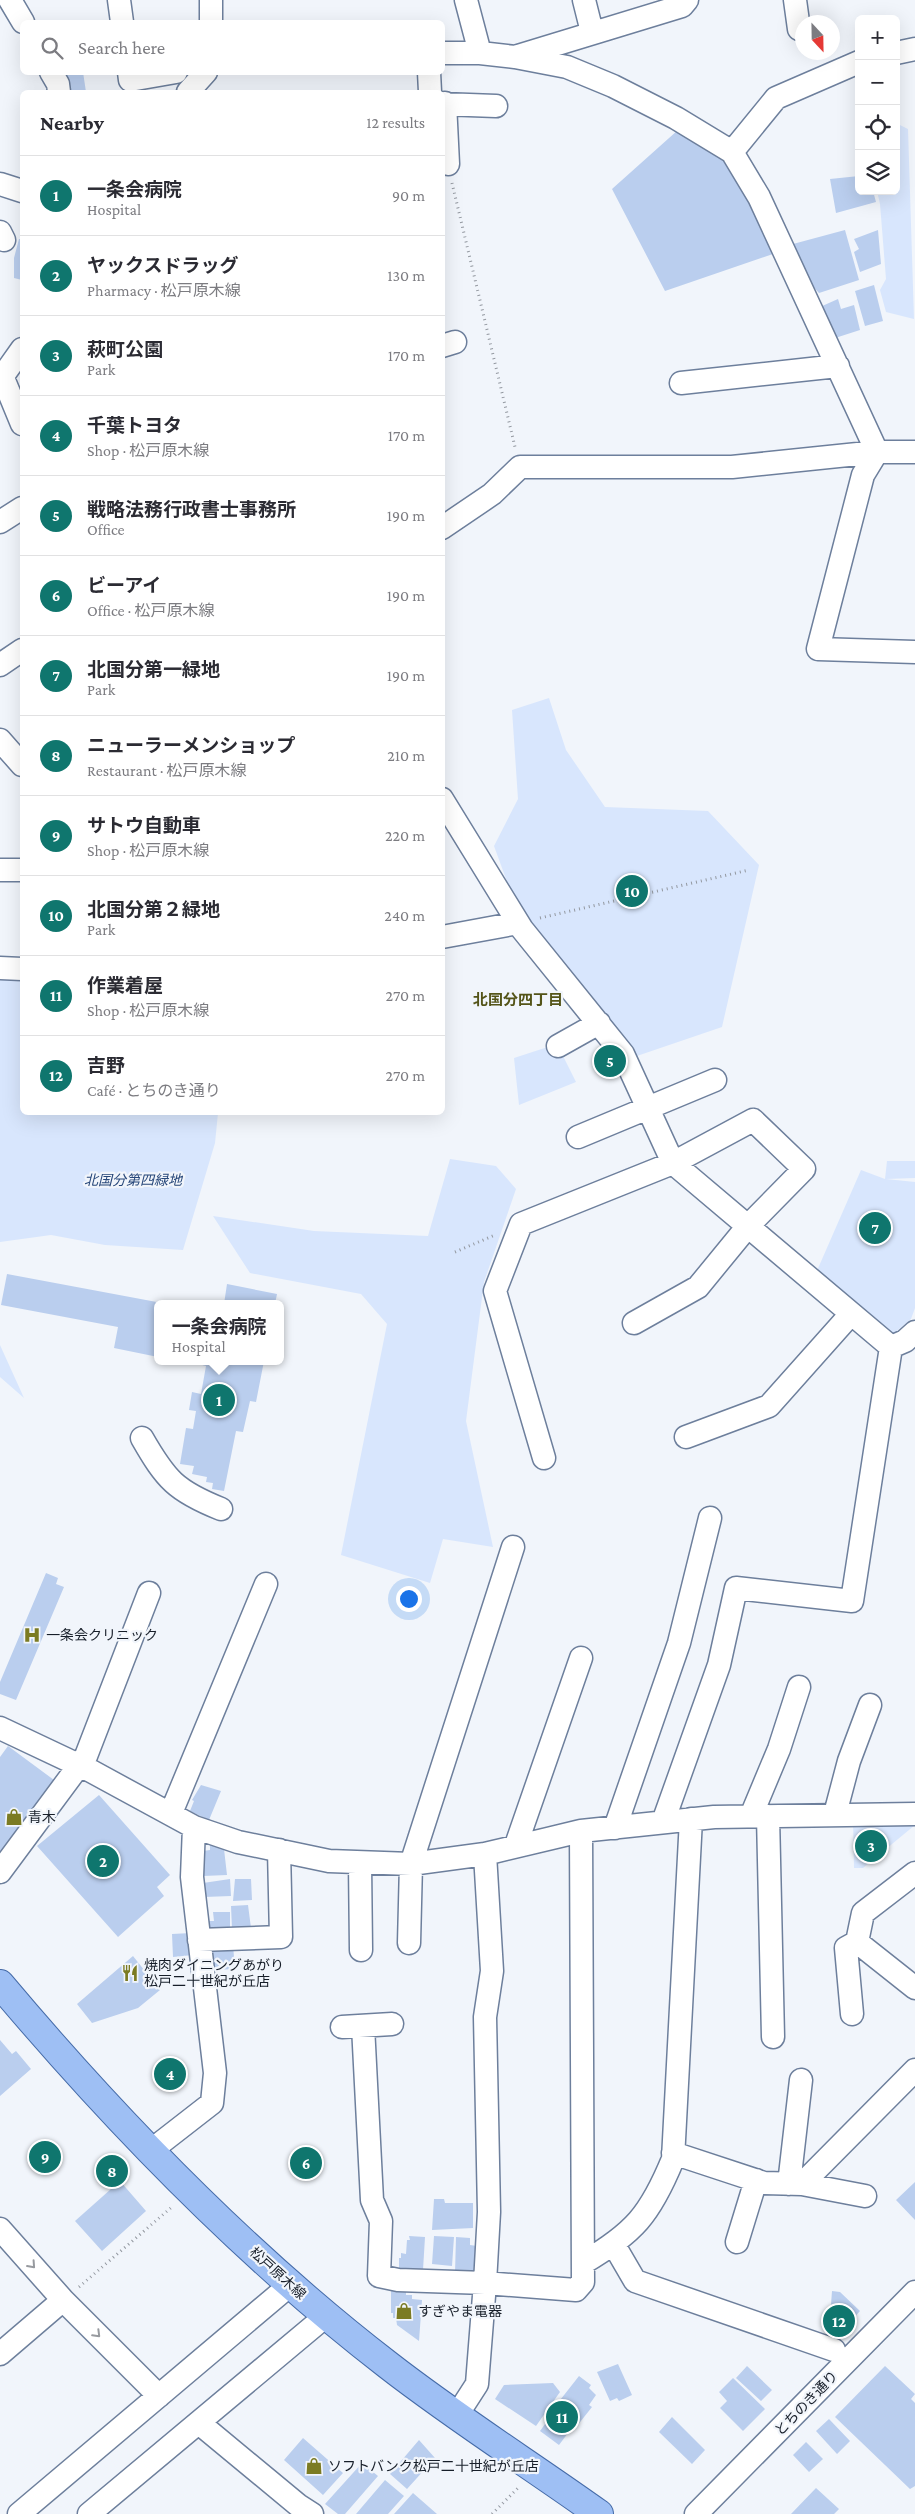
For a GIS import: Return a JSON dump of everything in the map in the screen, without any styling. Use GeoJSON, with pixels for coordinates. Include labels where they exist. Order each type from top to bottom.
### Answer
{"type":"FeatureCollection","features":[{"type":"Feature","properties":{"kind":"main road","name":"松戸原木線"},"geometry":{"type":"LineString","coordinates":[[0,1984],[149,2152],[290,2285],[388,2366],[599,2514]]}},
{"type":"Feature","properties":{"kind":"street"},"geometry":{"type":"LineString","coordinates":[[10,0],[21,20]]}},
{"type":"Feature","properties":{"kind":"street"},"geometry":{"type":"LineString","coordinates":[[119,0],[122,20]]}},
{"type":"Feature","properties":{"kind":"street"},"geometry":{"type":"LineString","coordinates":[[211,20],[212,0]]}},
{"type":"Feature","properties":{"kind":"street"},"geometry":{"type":"LineString","coordinates":[[466,0],[480,53]]}},
{"type":"Feature","properties":{"kind":"street"},"geometry":{"type":"LineString","coordinates":[[584,0],[592,32]]}},
{"type":"Feature","properties":{"kind":"street"},"geometry":{"type":"LineString","coordinates":[[515,57],[682,6],[687,0]]}},
{"type":"Feature","properties":{"kind":"street"},"geometry":{"type":"LineString","coordinates":[[796,0],[798,15]]}},
{"type":"Feature","properties":{"kind":"street"},"geometry":{"type":"LineString","coordinates":[[900,52],[915,49]]}},
{"type":"Feature","properties":{"kind":"street"},"geometry":{"type":"LineString","coordinates":[[445,53],[480,53],[515,57],[567,67],[613,86],[676,118],[732,152],[759,197],[878,452]]}},
{"type":"Feature","properties":{"kind":"street"},"geometry":{"type":"LineString","coordinates":[[732,152],[763,111],[776,98],[855,64]]}},
{"type":"Feature","properties":{"kind":"street"},"geometry":{"type":"LineString","coordinates":[[53,75],[58,84],[59,90]]}},
{"type":"Feature","properties":{"kind":"street"},"geometry":{"type":"LineString","coordinates":[[129,75],[130,80],[159,75]]}},
{"type":"Feature","properties":{"kind":"street"},"geometry":{"type":"LineString","coordinates":[[190,90],[203,75]]}},
{"type":"Feature","properties":{"kind":"street"},"geometry":{"type":"LineString","coordinates":[[431,75],[436,90]]}},
{"type":"Feature","properties":{"kind":"street"},"geometry":{"type":"LineString","coordinates":[[445,101],[496,106]]}},
{"type":"Feature","properties":{"kind":"street"},"geometry":{"type":"LineString","coordinates":[[445,143],[448,164]]}},
{"type":"Feature","properties":{"kind":"street"},"geometry":{"type":"LineString","coordinates":[[0,184],[20,190]]}},
{"type":"Feature","properties":{"kind":"street"},"geometry":{"type":"LineString","coordinates":[[20,352],[1,379],[20,420]]}},
{"type":"Feature","properties":{"kind":"street"},"geometry":{"type":"LineString","coordinates":[[681,383],[838,366]]}},
{"type":"Feature","properties":{"kind":"street"},"geometry":{"type":"LineString","coordinates":[[878,452],[863,474],[818,649],[915,652]]}},
{"type":"Feature","properties":{"kind":"street"},"geometry":{"type":"LineString","coordinates":[[445,526],[492,494],[520,467],[732,466],[878,452],[915,452]]}},
{"type":"Feature","properties":{"kind":"street"},"geometry":{"type":"LineString","coordinates":[[0,522],[20,509]]}},
{"type":"Feature","properties":{"kind":"street"},"geometry":{"type":"LineString","coordinates":[[0,665],[20,651]]}},
{"type":"Feature","properties":{"kind":"street"},"geometry":{"type":"LineString","coordinates":[[0,740],[20,763]]}},
{"type":"Feature","properties":{"kind":"street"},"geometry":{"type":"LineString","coordinates":[[445,804],[518,923],[623,1054],[673,1163],[850,1315],[891,1347]]}},
{"type":"Feature","properties":{"kind":"street"},"geometry":{"type":"LineString","coordinates":[[0,870],[20,870]]}},
{"type":"Feature","properties":{"kind":"street"},"geometry":{"type":"LineString","coordinates":[[445,936],[518,923]]}},
{"type":"Feature","properties":{"kind":"street"},"geometry":{"type":"LineString","coordinates":[[0,968],[20,969]]}},
{"type":"Feature","properties":{"kind":"street"},"geometry":{"type":"LineString","coordinates":[[558,1046],[598,1023]]}},
{"type":"Feature","properties":{"kind":"street"},"geometry":{"type":"LineString","coordinates":[[578,1137],[648,1106],[715,1080]]}},
{"type":"Feature","properties":{"kind":"street"},"geometry":{"type":"LineString","coordinates":[[544,1458],[495,1291],[521,1224],[673,1163],[753,1120],[804,1169],[748,1226],[698,1287],[634,1322]]}},
{"type":"Feature","properties":{"kind":"street"},"geometry":{"type":"LineString","coordinates":[[686,1437],[769,1406],[850,1315]]}},
{"type":"Feature","properties":{"kind":"street"},"geometry":{"type":"LineString","coordinates":[[891,1347],[905,1341],[915,1332]]}},
{"type":"Feature","properties":{"kind":"street"},"geometry":{"type":"LineString","coordinates":[[663,1822],[719,1665],[736,1588],[852,1601],[891,1347]]}},
{"type":"Feature","properties":{"kind":"street"},"geometry":{"type":"LineString","coordinates":[[142,1438],[160,1470],[173,1484],[194,1498],[221,1509]]}},
{"type":"Feature","properties":{"kind":"street"},"geometry":{"type":"LineString","coordinates":[[615,1828],[679,1643],[710,1518]]}},
{"type":"Feature","properties":{"kind":"street"},"geometry":{"type":"LineString","coordinates":[[409,1943],[411,1864],[514,1547]]}},
{"type":"Feature","properties":{"kind":"street"},"geometry":{"type":"LineString","coordinates":[[171,1813],[266,1584]]}},
{"type":"Feature","properties":{"kind":"street"},"geometry":{"type":"LineString","coordinates":[[0,1872],[86,1756],[149,1593]]}},
{"type":"Feature","properties":{"kind":"street"},"geometry":{"type":"LineString","coordinates":[[516,1845],[581,1658]]}},
{"type":"Feature","properties":{"kind":"street"},"geometry":{"type":"LineString","coordinates":[[773,2037],[760,1816],[799,1687]]}},
{"type":"Feature","properties":{"kind":"street"},"geometry":{"type":"LineString","coordinates":[[835,1814],[849,1761],[870,1705]]}},
{"type":"Feature","properties":{"kind":"street"},"geometry":{"type":"LineString","coordinates":[[0,1728],[79,1765],[194,1826],[238,1842],[329,1861],[411,1864],[485,1854],[516,1845],[581,1831],[691,1819],[835,1814],[915,1814]]}},
{"type":"Feature","properties":{"kind":"street"},"geometry":{"type":"LineString","coordinates":[[582,2263],[614,2245],[638,2224],[658,2194],[673,2153],[691,1819]]}},
{"type":"Feature","properties":{"kind":"street"},"geometry":{"type":"LineString","coordinates":[[149,2152],[212,2103],[215,2073],[192,1877],[194,1826]]}},
{"type":"Feature","properties":{"kind":"street"},"geometry":{"type":"LineString","coordinates":[[392,2024],[352,2027],[372,2200],[381,2221],[379,2276],[398,2280],[485,2283],[576,2290],[582,2282],[581,1831]]}},
{"type":"Feature","properties":{"kind":"street"},"geometry":{"type":"LineString","coordinates":[[199,1940],[281,1937],[279,1850]]}},
{"type":"Feature","properties":{"kind":"street"},"geometry":{"type":"LineString","coordinates":[[457,2415],[476,2384],[489,2212],[485,2017],[492,1971],[485,1854]]}},
{"type":"Feature","properties":{"kind":"street"},"geometry":{"type":"LineString","coordinates":[[360,1863],[361,1950]]}},
{"type":"Feature","properties":{"kind":"street"},"geometry":{"type":"LineString","coordinates":[[852,2014],[846,1948],[857,1942],[863,1913],[915,1872]]}},
{"type":"Feature","properties":{"kind":"street"},"geometry":{"type":"LineString","coordinates":[[857,1942],[915,1988]]}},
{"type":"Feature","properties":{"kind":"street"},"geometry":{"type":"LineString","coordinates":[[795,2184],[915,2070]]}},
{"type":"Feature","properties":{"kind":"street"},"geometry":{"type":"LineString","coordinates":[[795,2184],[801,2080]]}},
{"type":"Feature","properties":{"kind":"street"},"geometry":{"type":"LineString","coordinates":[[673,2153],[764,2183],[795,2184],[865,2196]]}},
{"type":"Feature","properties":{"kind":"street"},"geometry":{"type":"LineString","coordinates":[[737,2242],[756,2180]]}},
{"type":"Feature","properties":{"kind":"street"},"geometry":{"type":"LineString","coordinates":[[0,2229],[63,2300],[159,2396]]}},
{"type":"Feature","properties":{"kind":"street"},"geometry":{"type":"LineString","coordinates":[[614,2245],[635,2280],[834,2350]]}},
{"type":"Feature","properties":{"kind":"street"},"geometry":{"type":"LineString","coordinates":[[19,2514],[290,2285]]}},
{"type":"Feature","properties":{"kind":"street","name":"とちのき通り"},"geometry":{"type":"LineString","coordinates":[[696,2514],[915,2292]]}},
{"type":"Feature","properties":{"kind":"street"},"geometry":{"type":"LineString","coordinates":[[0,2354],[63,2300]]}},
{"type":"Feature","properties":{"kind":"street"},"geometry":{"type":"LineString","coordinates":[[89,2514],[326,2316]]}},
{"type":"Feature","properties":{"kind":"street"},"geometry":{"type":"LineString","coordinates":[[199,2423],[300,2511]]}},
{"type":"Feature","properties":{"kind":"path"},"geometry":{"type":"LineString","coordinates":[[448,164],[520,467]]}},
{"type":"Feature","properties":{"kind":"path"},"geometry":{"type":"LineString","coordinates":[[518,923],[749,870]]}},
{"type":"Feature","properties":{"kind":"path"},"geometry":{"type":"LineString","coordinates":[[455,1252],[521,1224]]}},
{"type":"Feature","properties":{"kind":"path"},"geometry":{"type":"LineString","coordinates":[[63,2300],[173,2205]]}},
{"type":"Feature","properties":{"kind":"path"},"geometry":{"type":"LineString","coordinates":[[492,2514],[521,2485]]}},
{"type":"Feature","properties":{"kind":"green space"},"geometry":{"type":"Polygon","coordinates":[[[900,125],[908,129],[914,319],[886,312],[880,290],[886,279],[878,195],[900,195],[900,125]]]}},
{"type":"Feature","properties":{"kind":"green space"},"geometry":{"type":"Polygon","coordinates":[[[549,698],[566,750],[605,807],[708,811],[759,865],[722,1027],[631,1058],[520,917],[494,846],[518,799],[512,710],[549,698]]]}},
{"type":"Feature","properties":{"kind":"green space","name":"北国分第四緑地"},"geometry":{"type":"Polygon","coordinates":[[[0,971],[20,974],[20,1115],[218,1115],[215,1143],[183,1250],[105,1245],[51,1235],[0,1242],[0,971]]]}},
{"type":"Feature","properties":{"kind":"green space"},"geometry":{"type":"Polygon","coordinates":[[[557,1044],[576,1082],[519,1105],[514,1058],[557,1044]]]}},
{"type":"Feature","properties":{"kind":"green space"},"geometry":{"type":"Polygon","coordinates":[[[450,1159],[496,1166],[516,1189],[484,1282],[466,1421],[493,1547],[443,1539],[430,1583],[341,1555],[387,1324],[361,1294],[250,1273],[213,1216],[314,1231],[428,1236],[450,1159]]]}},
{"type":"Feature","properties":{"kind":"green space"},"geometry":{"type":"Polygon","coordinates":[[[887,1161],[915,1161],[915,1178],[886,1179],[915,1182],[915,1308],[911,1319],[892,1335],[816,1273],[861,1170],[885,1179],[887,1161]]]}},
{"type":"Feature","properties":{"kind":"green space"},"geometry":{"type":"Polygon","coordinates":[[[0,1345],[24,1398],[0,1377],[0,1345]]]}},
{"type":"Feature","properties":{"kind":"green space"},"geometry":{"type":"Polygon","coordinates":[[[853,1820],[915,1825],[863,1868],[854,1868],[853,1820]]]}},
{"type":"Feature","properties":{"kind":"building"},"geometry":{"type":"Polygon","coordinates":[[[59,75],[83,75],[86,90],[62,90],[59,75]]]}},
{"type":"Feature","properties":{"kind":"building"},"geometry":{"type":"Polygon","coordinates":[[[678,130],[724,158],[781,255],[773,254],[665,291],[612,189],[678,130]]]}},
{"type":"Feature","properties":{"kind":"building"},"geometry":{"type":"Polygon","coordinates":[[[855,176],[855,195],[874,195],[876,202],[836,213],[830,179],[855,176]]]}},
{"type":"Feature","properties":{"kind":"building"},"geometry":{"type":"Polygon","coordinates":[[[845,230],[859,280],[819,293],[808,281],[793,244],[845,230]]]}},
{"type":"Feature","properties":{"kind":"building"},"geometry":{"type":"Polygon","coordinates":[[[878,230],[881,264],[860,272],[854,252],[859,249],[854,239],[878,230]]]}},
{"type":"Feature","properties":{"kind":"building"},"geometry":{"type":"Polygon","coordinates":[[[20,239],[20,280],[14,278],[14,258],[20,239]]]}},
{"type":"Feature","properties":{"kind":"building"},"geometry":{"type":"Polygon","coordinates":[[[874,285],[883,321],[865,326],[855,291],[874,285]]]}},
{"type":"Feature","properties":{"kind":"building"},"geometry":{"type":"Polygon","coordinates":[[[838,299],[841,309],[854,305],[860,330],[832,339],[820,307],[838,299]]]}},
{"type":"Feature","properties":{"kind":"building"},"geometry":{"type":"Polygon","coordinates":[[[7,1274],[154,1302],[154,1356],[114,1348],[118,1327],[1,1305],[7,1274]]]}},
{"type":"Feature","properties":{"kind":"building"},"geometry":{"type":"Polygon","coordinates":[[[227,1284],[277,1294],[276,1300],[225,1300],[227,1284]]]}},
{"type":"Feature","properties":{"kind":"building"},"geometry":{"type":"Polygon","coordinates":[[[202,1365],[263,1365],[256,1402],[250,1401],[243,1432],[236,1431],[224,1491],[212,1489],[213,1483],[206,1482],[207,1477],[192,1474],[194,1466],[180,1464],[186,1428],[193,1429],[196,1411],[189,1410],[192,1392],[201,1394],[206,1366],[202,1365]]]}},
{"type":"Feature","properties":{"kind":"building","name":"一条会クリニック"},"geometry":{"type":"Polygon","coordinates":[[[46,1573],[58,1578],[56,1584],[64,1587],[16,1700],[0,1694],[0,1682],[46,1573]]]}},
{"type":"Feature","properties":{"kind":"building","name":"青木"},"geometry":{"type":"Polygon","coordinates":[[[8,1746],[54,1780],[0,1853],[0,1757],[8,1746]]]}},
{"type":"Feature","properties":{"kind":"building"},"geometry":{"type":"Polygon","coordinates":[[[201,1785],[221,1791],[209,1820],[190,1811],[194,1801],[192,1800],[201,1785]]]}},
{"type":"Feature","properties":{"kind":"building"},"geometry":{"type":"Polygon","coordinates":[[[99,1795],[170,1875],[157,1887],[164,1896],[118,1937],[37,1846],[99,1795]]]}},
{"type":"Feature","properties":{"kind":"building"},"geometry":{"type":"Polygon","coordinates":[[[210,1845],[224,1849],[227,1875],[203,1876],[203,1851],[210,1850],[210,1845]]]}},
{"type":"Feature","properties":{"kind":"building"},"geometry":{"type":"Polygon","coordinates":[[[230,1879],[231,1896],[204,1897],[203,1883],[230,1879]]]}},
{"type":"Feature","properties":{"kind":"building"},"geometry":{"type":"Polygon","coordinates":[[[235,1879],[251,1879],[252,1900],[233,1901],[235,1879]]]}},
{"type":"Feature","properties":{"kind":"building"},"geometry":{"type":"Polygon","coordinates":[[[248,1905],[251,1928],[232,1929],[231,1906],[248,1905]]]}},
{"type":"Feature","properties":{"kind":"building"},"geometry":{"type":"Polygon","coordinates":[[[213,1912],[230,1912],[230,1930],[206,1931],[206,1921],[214,1921],[213,1912]]]}},
{"type":"Feature","properties":{"kind":"building"},"geometry":{"type":"Polygon","coordinates":[[[191,1933],[193,1955],[173,1957],[172,1934],[191,1933]]]}},
{"type":"Feature","properties":{"kind":"building"},"geometry":{"type":"Polygon","coordinates":[[[233,1945],[235,1969],[214,1970],[213,1950],[233,1945]]]}},
{"type":"Feature","properties":{"kind":"building","name":"焼肉ダイニングあがり 松戸二十世紀が丘店"},"geometry":{"type":"Polygon","coordinates":[[[133,1956],[160,1990],[138,2008],[92,2023],[77,2004],[133,1956]]]}},
{"type":"Feature","properties":{"kind":"building"},"geometry":{"type":"Polygon","coordinates":[[[0,2040],[12,2054],[16,2051],[31,2069],[0,2096],[0,2040]]]}},
{"type":"Feature","properties":{"kind":"building"},"geometry":{"type":"Polygon","coordinates":[[[120,2181],[146,2211],[102,2251],[75,2221],[120,2181]]]}},
{"type":"Feature","properties":{"kind":"building"},"geometry":{"type":"Polygon","coordinates":[[[915,2182],[915,2220],[896,2200],[915,2182]]]}},
{"type":"Feature","properties":{"kind":"building"},"geometry":{"type":"Polygon","coordinates":[[[434,2199],[444,2199],[445,2203],[473,2203],[473,2228],[432,2230],[434,2199]]]}},
{"type":"Feature","properties":{"kind":"building"},"geometry":{"type":"Polygon","coordinates":[[[409,2236],[425,2237],[423,2270],[406,2272],[405,2269],[399,2269],[399,2258],[401,2258],[401,2253],[406,2254],[407,2240],[410,2240],[409,2236]]]}},
{"type":"Feature","properties":{"kind":"building"},"geometry":{"type":"Polygon","coordinates":[[[434,2236],[454,2237],[452,2266],[432,2264],[434,2236]]]}},
{"type":"Feature","properties":{"kind":"building"},"geometry":{"type":"Polygon","coordinates":[[[456,2237],[470,2238],[470,2245],[477,2246],[476,2275],[455,2273],[456,2237]]]}},
{"type":"Feature","properties":{"kind":"building"},"geometry":{"type":"Polygon","coordinates":[[[391,2289],[406,2289],[406,2295],[412,2295],[412,2299],[422,2300],[419,2341],[397,2325],[396,2318],[393,2318],[393,2313],[391,2313],[391,2289]]]}},
{"type":"Feature","properties":{"kind":"building"},"geometry":{"type":"Polygon","coordinates":[[[832,2291],[840,2292],[860,2311],[832,2342],[824,2336],[832,2327],[826,2322],[830,2318],[832,2291]]]}},
{"type":"Feature","properties":{"kind":"building"},"geometry":{"type":"Polygon","coordinates":[[[618,2364],[632,2395],[619,2401],[617,2398],[610,2401],[597,2372],[618,2364]]]}},
{"type":"Feature","properties":{"kind":"building"},"geometry":{"type":"Polygon","coordinates":[[[747,2366],[772,2390],[761,2401],[736,2378],[747,2366]]]}},
{"type":"Feature","properties":{"kind":"building"},"geometry":{"type":"Polygon","coordinates":[[[885,2366],[915,2394],[911,2399],[915,2403],[915,2486],[910,2489],[835,2417],[885,2366]]]}},
{"type":"Feature","properties":{"kind":"building"},"geometry":{"type":"Polygon","coordinates":[[[579,2376],[591,2385],[589,2388],[596,2395],[589,2405],[592,2407],[559,2445],[540,2431],[548,2420],[546,2418],[579,2376]]]}},
{"type":"Feature","properties":{"kind":"building"},"geometry":{"type":"Polygon","coordinates":[[[733,2378],[765,2409],[743,2431],[720,2408],[727,2401],[719,2392],[733,2378]]]}},
{"type":"Feature","properties":{"kind":"building"},"geometry":{"type":"Polygon","coordinates":[[[553,2383],[560,2392],[536,2426],[495,2399],[504,2385],[553,2383]]]}},
{"type":"Feature","properties":{"kind":"building"},"geometry":{"type":"Polygon","coordinates":[[[672,2417],[705,2450],[692,2464],[659,2432],[672,2417]]]}},
{"type":"Feature","properties":{"kind":"building"},"geometry":{"type":"Polygon","coordinates":[[[829,2419],[850,2441],[837,2454],[816,2431],[829,2419]]]}},
{"type":"Feature","properties":{"kind":"building"},"geometry":{"type":"Polygon","coordinates":[[[303,2438],[343,2473],[323,2495],[284,2460],[303,2438]]]}},
{"type":"Feature","properties":{"kind":"building"},"geometry":{"type":"Polygon","coordinates":[[[419,2440],[435,2458],[407,2489],[390,2474],[419,2440]]]}},
{"type":"Feature","properties":{"kind":"building"},"geometry":{"type":"Polygon","coordinates":[[[806,2442],[823,2459],[809,2472],[793,2455],[806,2442]]]}},
{"type":"Feature","properties":{"kind":"building"},"geometry":{"type":"Polygon","coordinates":[[[362,2463],[378,2476],[345,2514],[338,2514],[325,2504],[362,2463]]]}},
{"type":"Feature","properties":{"kind":"building"},"geometry":{"type":"Polygon","coordinates":[[[385,2480],[404,2496],[388,2514],[356,2514],[385,2480]]]}},
{"type":"Feature","properties":{"kind":"building"},"geometry":{"type":"Polygon","coordinates":[[[816,2488],[839,2509],[834,2514],[791,2514],[816,2488]]]}},
{"type":"Feature","properties":{"kind":"building"},"geometry":{"type":"Polygon","coordinates":[[[413,2493],[437,2514],[394,2514],[413,2493]]]}},
{"type":"Feature","properties":{"kind":"place","name":"北国分第２緑地"},"geometry":{"type":"Point","coordinates":[632,891]}},
{"type":"Feature","properties":{"kind":"place","name":"戦略法務行政書士事務所"},"geometry":{"type":"Point","coordinates":[610,1061]}},
{"type":"Feature","properties":{"kind":"place","name":"北国分第一緑地"},"geometry":{"type":"Point","coordinates":[875,1228]}},
{"type":"Feature","properties":{"kind":"place","name":"一条会病院"},"geometry":{"type":"Point","coordinates":[219,1400]}},
{"type":"Feature","properties":{"kind":"place","name":"一条会クリニック"},"geometry":{"type":"Point","coordinates":[32,1635]}},
{"type":"Feature","properties":{"kind":"place","name":"青木"},"geometry":{"type":"Point","coordinates":[14,1817]}},
{"type":"Feature","properties":{"kind":"place","name":"萩町公園"},"geometry":{"type":"Point","coordinates":[871,1846]}},
{"type":"Feature","properties":{"kind":"place","name":"ヤックスドラッグ"},"geometry":{"type":"Point","coordinates":[103,1861]}},
{"type":"Feature","properties":{"kind":"place","name":"焼肉ダイニングあがり 松戸二十世紀が丘店"},"geometry":{"type":"Point","coordinates":[130,1973]}},
{"type":"Feature","properties":{"kind":"place","name":"千葉トヨタ"},"geometry":{"type":"Point","coordinates":[170,2074]}},
{"type":"Feature","properties":{"kind":"place","name":"サトウ自動車"},"geometry":{"type":"Point","coordinates":[45,2157]}},
{"type":"Feature","properties":{"kind":"place","name":"ビーアイ"},"geometry":{"type":"Point","coordinates":[306,2163]}},
{"type":"Feature","properties":{"kind":"place","name":"ニューラーメンショップ"},"geometry":{"type":"Point","coordinates":[112,2171]}},
{"type":"Feature","properties":{"kind":"place","name":"すぎやま電器"},"geometry":{"type":"Point","coordinates":[404,2311]}},
{"type":"Feature","properties":{"kind":"place","name":"吉野"},"geometry":{"type":"Point","coordinates":[839,2321]}},
{"type":"Feature","properties":{"kind":"place","name":"作業着屋"},"geometry":{"type":"Point","coordinates":[562,2417]}},
{"type":"Feature","properties":{"kind":"place","name":"ソフトバンク松戸二十世紀が丘店"},"geometry":{"type":"Point","coordinates":[314,2466]}},
{"type":"Feature","properties":{"kind":"district","name":"北国分四丁目"},"geometry":{"type":"Point","coordinates":[518,1000]}}]}
